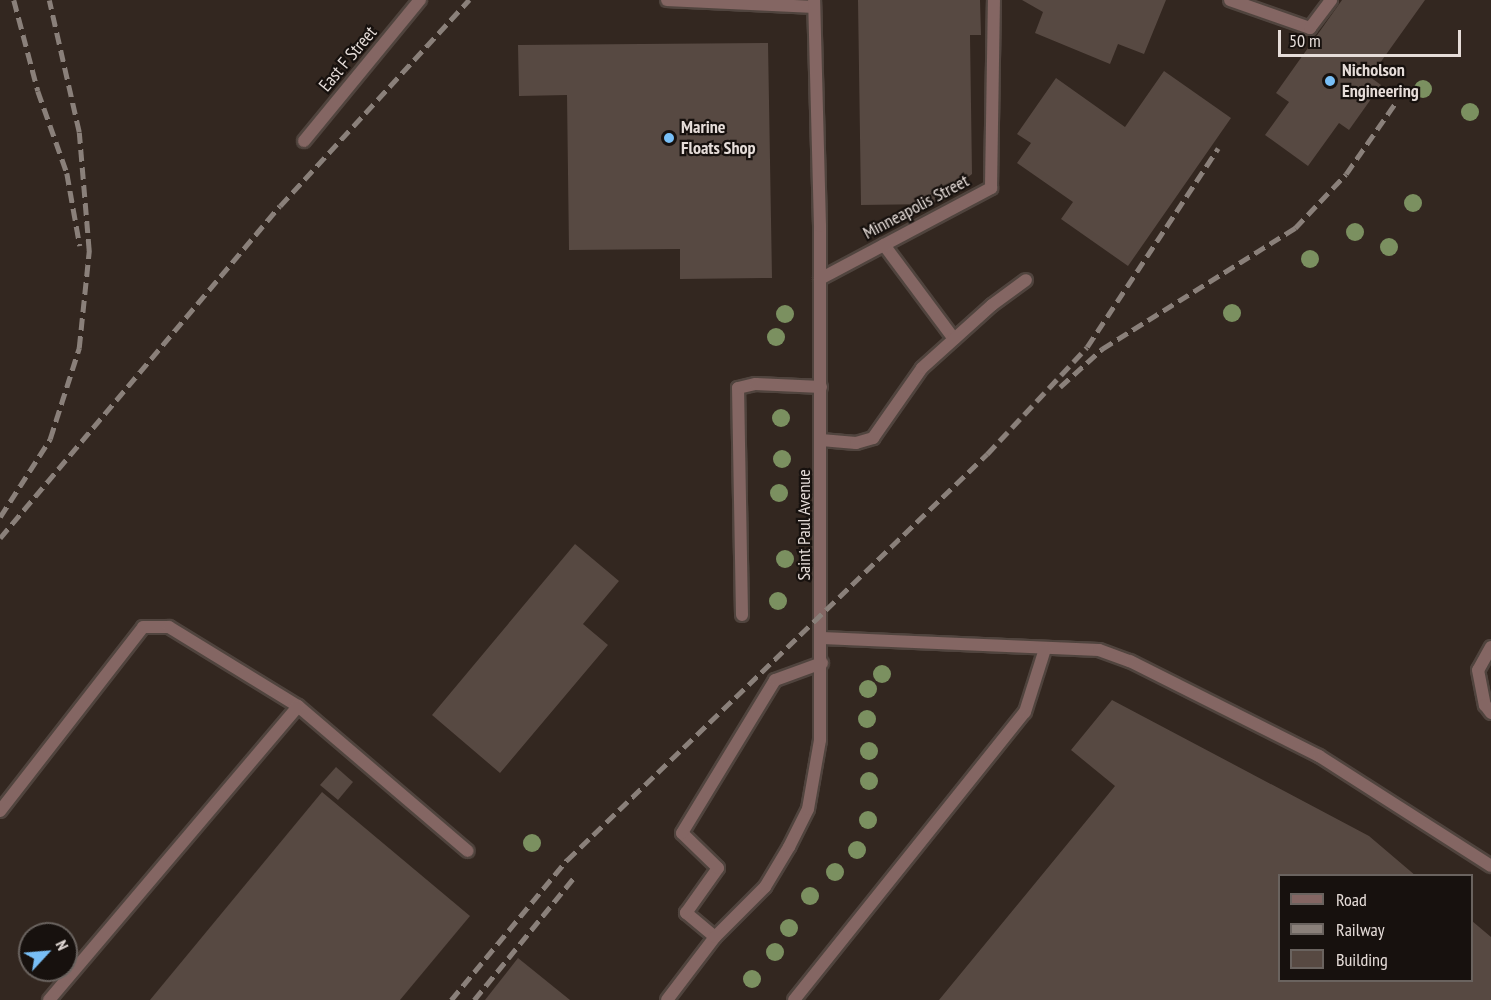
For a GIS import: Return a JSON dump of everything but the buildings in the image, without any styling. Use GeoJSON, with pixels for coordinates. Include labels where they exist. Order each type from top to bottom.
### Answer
{"type":"FeatureCollection","features":[{"type":"Feature","properties":{"kind":"street","name":"East F Street"},"geometry":{"type":"LineString","coordinates":[[304,141],[420,0]]}},
{"type":"Feature","properties":{"kind":"street"},"geometry":{"type":"LineString","coordinates":[[667,0],[814,4]]}},
{"type":"Feature","properties":{"kind":"street","name":"Minneapolis Street"},"geometry":{"type":"LineString","coordinates":[[820,279],[991,188],[994,0]]}},
{"type":"Feature","properties":{"kind":"street"},"geometry":{"type":"LineString","coordinates":[[1230,0],[1310,28],[1331,0]]}},
{"type":"Feature","properties":{"kind":"street","name":"Saint Paul Avenue"},"geometry":{"type":"LineString","coordinates":[[667,1000],[715,937],[765,887],[808,809],[820,740],[822,638],[820,279],[814,4]]}},
{"type":"Feature","properties":{"kind":"street"},"geometry":{"type":"LineString","coordinates":[[884,245],[954,339]]}},
{"type":"Feature","properties":{"kind":"street"},"geometry":{"type":"LineString","coordinates":[[821,440],[856,443],[873,438],[922,368],[1026,280]]}},
{"type":"Feature","properties":{"kind":"street"},"geometry":{"type":"LineString","coordinates":[[742,615],[738,387],[756,384],[820,387]]}},
{"type":"Feature","properties":{"kind":"street"},"geometry":{"type":"LineString","coordinates":[[0,812],[143,627],[170,627],[298,706],[468,851]]}},
{"type":"Feature","properties":{"kind":"street"},"geometry":{"type":"LineString","coordinates":[[822,638],[1099,650],[1130,661],[1319,756],[1491,866]]}},
{"type":"Feature","properties":{"kind":"street"},"geometry":{"type":"LineString","coordinates":[[1491,647],[1478,670],[1485,705],[1491,713]]}},
{"type":"Feature","properties":{"kind":"street"},"geometry":{"type":"LineString","coordinates":[[794,1000],[1025,712],[1045,649]]}},
{"type":"Feature","properties":{"kind":"street"},"geometry":{"type":"LineString","coordinates":[[715,937],[686,912],[718,868],[682,833],[775,680],[822,663]]}},
{"type":"Feature","properties":{"kind":"street"},"geometry":{"type":"LineString","coordinates":[[49,1000],[298,706]]}},
{"type":"Feature","properties":{"kind":"railway"},"geometry":{"type":"LineString","coordinates":[[14,0],[38,91],[67,173],[80,246]]}},
{"type":"Feature","properties":{"kind":"railway"},"geometry":{"type":"LineString","coordinates":[[0,517],[50,439],[79,348],[89,251],[79,132],[49,0]]}},
{"type":"Feature","properties":{"kind":"railway"},"geometry":{"type":"LineString","coordinates":[[0,538],[280,206],[469,0]]}},
{"type":"Feature","properties":{"kind":"railway"},"geometry":{"type":"LineString","coordinates":[[1060,387],[1102,349],[1295,228],[1346,174],[1396,102]]}},
{"type":"Feature","properties":{"kind":"railway"},"geometry":{"type":"LineString","coordinates":[[451,1000],[567,860],[987,454],[1087,347],[1218,148]]}},
{"type":"Feature","properties":{"kind":"railway"},"geometry":{"type":"LineString","coordinates":[[474,1000],[576,875]]}},
{"type":"Feature","properties":{"kind":"place","name":"Nicholson Engineering"},"geometry":{"type":"Point","coordinates":[1330,81]}},
{"type":"Feature","properties":{"kind":"place","name":"Marine Floats Shop"},"geometry":{"type":"Point","coordinates":[669,138]}}]}
